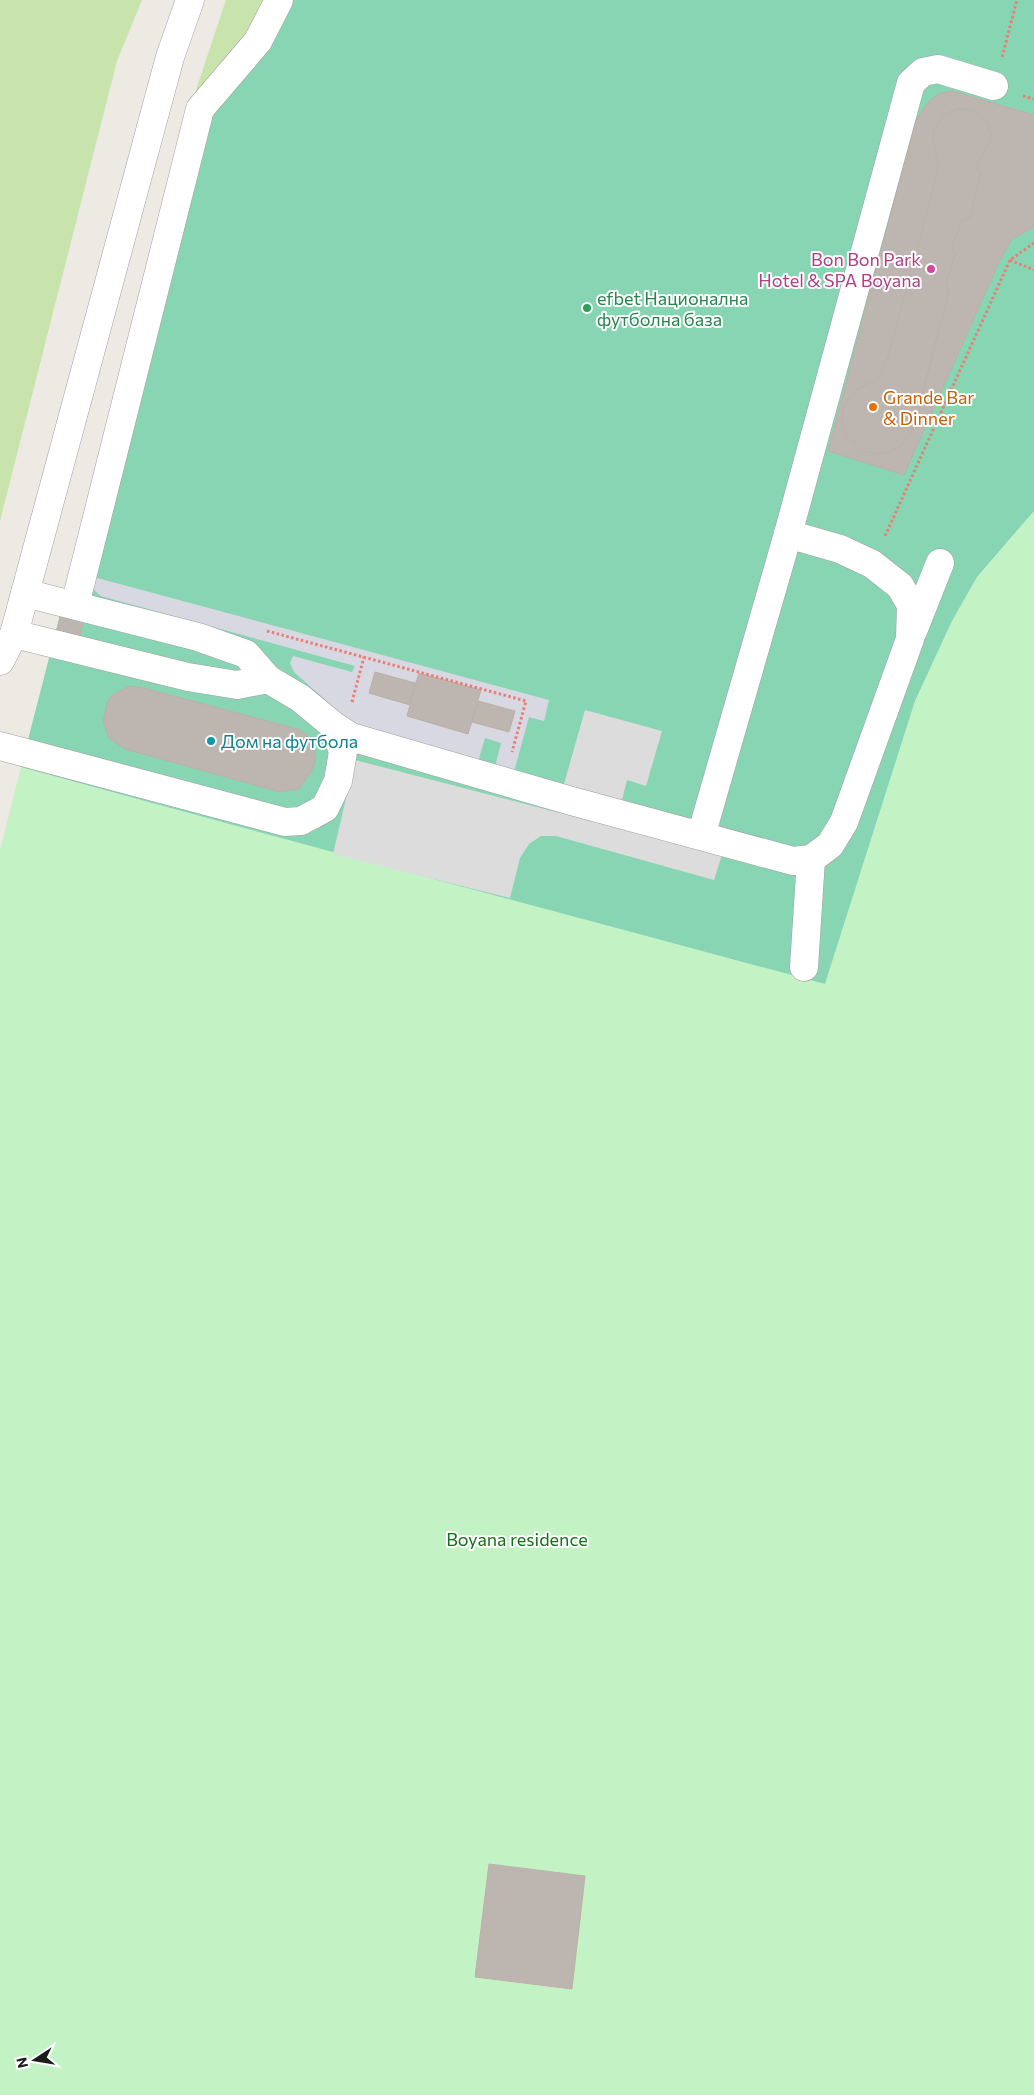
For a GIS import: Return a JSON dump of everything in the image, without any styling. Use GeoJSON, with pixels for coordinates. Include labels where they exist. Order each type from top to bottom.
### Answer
{"type":"FeatureCollection","features":[{"type":"Feature","properties":{"kind":"street"},"geometry":{"type":"LineString","coordinates":[[0,661],[14,634],[170,57],[190,0]]}},
{"type":"Feature","properties":{"kind":"street"},"geometry":{"type":"LineString","coordinates":[[75,605],[200,110],[258,41],[279,0]]}},
{"type":"Feature","properties":{"kind":"street"},"geometry":{"type":"LineString","coordinates":[[701,836],[788,534],[911,83],[923,72],[938,69],[994,86]]}},
{"type":"Feature","properties":{"kind":"street"},"geometry":{"type":"LineString","coordinates":[[788,534],[840,549],[872,564],[900,586],[910,605],[910,639]]}},
{"type":"Feature","properties":{"kind":"street"},"geometry":{"type":"LineString","coordinates":[[25,593],[198,637],[246,654],[268,679],[300,698],[339,730],[376,746],[793,861],[811,859],[830,845],[844,822],[910,639],[940,564]]}},
{"type":"Feature","properties":{"kind":"street"},"geometry":{"type":"LineString","coordinates":[[14,634],[188,676],[237,685],[268,679]]}},
{"type":"Feature","properties":{"kind":"street"},"geometry":{"type":"LineString","coordinates":[[188,676],[198,637]]}},
{"type":"Feature","properties":{"kind":"street"},"geometry":{"type":"LineString","coordinates":[[0,746],[285,822],[301,821],[325,808],[338,781],[343,752],[339,730]]}},
{"type":"Feature","properties":{"kind":"street"},"geometry":{"type":"LineString","coordinates":[[804,967],[811,859]]}},
{"type":"Feature","properties":{"kind":"path"},"geometry":{"type":"LineString","coordinates":[[994,86],[1017,0]]}},
{"type":"Feature","properties":{"kind":"path"},"geometry":{"type":"LineString","coordinates":[[872,564],[1010,260],[1034,243]]}},
{"type":"Feature","properties":{"kind":"path"},"geometry":{"type":"LineString","coordinates":[[1010,260],[1034,270]]}},
{"type":"Feature","properties":{"kind":"path"},"geometry":{"type":"LineString","coordinates":[[259,629],[526,701],[504,782]]}},
{"type":"Feature","properties":{"kind":"path"},"geometry":{"type":"LineString","coordinates":[[339,730],[364,657]]}},
{"type":"Feature","properties":{"kind":"green space"},"geometry":{"type":"Polygon","coordinates":[[[0,0],[142,0],[117,61],[0,521],[0,0]]]}},
{"type":"Feature","properties":{"kind":"green space"},"geometry":{"type":"Polygon","coordinates":[[[226,0],[267,0],[249,36],[191,105],[226,0]]]}},
{"type":"Feature","properties":{"kind":"green space","name":"efbet Национална футболна база"},"geometry":{"type":"Polygon","coordinates":[[[267,0],[1034,0],[1034,511],[977,577],[952,621],[915,701],[825,984],[21,767],[191,105],[249,36],[267,0]]]}},
{"type":"Feature","properties":{"kind":"green space","name":"Boyana residence"},"geometry":{"type":"Polygon","coordinates":[[[1034,511],[1034,2095],[0,2095],[0,850],[21,767],[825,984],[915,701],[952,621],[977,577],[1034,511]]]}},
{"type":"Feature","properties":{"kind":"shaded area"},"geometry":{"type":"Polygon","coordinates":[[[90,576],[549,700],[544,721],[529,717],[514,772],[495,767],[501,743],[485,738],[478,762],[370,733],[347,719],[294,672],[290,663],[293,656],[352,672],[355,666],[101,596],[93,589],[90,576]],[[375,672],[369,693],[410,705],[407,716],[468,734],[472,722],[509,732],[515,712],[478,701],[480,690],[419,673],[415,683],[375,672]]]}},
{"type":"Feature","properties":{"kind":"shaded area"},"geometry":{"type":"Polygon","coordinates":[[[585,710],[662,731],[646,786],[627,780],[622,800],[564,784],[585,710]]]}},
{"type":"Feature","properties":{"kind":"shaded area"},"geometry":{"type":"Polygon","coordinates":[[[355,760],[722,855],[714,880],[556,836],[541,836],[529,844],[520,858],[510,898],[333,854],[355,760]]]}},
{"type":"Feature","properties":{"kind":"building"},"geometry":{"type":"Polygon","coordinates":[[[952,91],[1034,115],[1034,227],[1012,239],[1000,260],[904,475],[828,451],[915,122],[929,101],[938,94],[952,91]]]}},
{"type":"Feature","properties":{"kind":"building","name":"Bon Bon Park Hotel & SPA Boyana"},"geometry":{"type":"Polygon","coordinates":[[[959,108],[974,111],[986,120],[991,134],[990,142],[975,167],[981,173],[970,218],[962,220],[952,247],[955,255],[946,282],[949,291],[913,430],[900,447],[889,452],[877,454],[863,451],[845,434],[842,422],[844,405],[857,389],[876,380],[888,357],[937,174],[938,165],[933,139],[934,130],[943,115],[959,108]]]}},
{"type":"Feature","properties":{"kind":"building"},"geometry":{"type":"Polygon","coordinates":[[[61,613],[84,618],[79,640],[56,634],[61,613]]]}},
{"type":"Feature","properties":{"kind":"building"},"geometry":{"type":"Polygon","coordinates":[[[375,672],[415,683],[410,705],[369,693],[375,672]]]}},
{"type":"Feature","properties":{"kind":"building"},"geometry":{"type":"Polygon","coordinates":[[[419,673],[481,690],[468,734],[407,716],[419,673]]]}},
{"type":"Feature","properties":{"kind":"building","name":"Дом на футбола"},"geometry":{"type":"Polygon","coordinates":[[[130,686],[140,687],[301,730],[308,736],[315,752],[315,763],[311,772],[299,789],[280,792],[125,749],[109,738],[103,722],[107,703],[112,695],[130,686]]]}},
{"type":"Feature","properties":{"kind":"building"},"geometry":{"type":"Polygon","coordinates":[[[478,701],[515,711],[509,732],[472,722],[478,701]]]}},
{"type":"Feature","properties":{"kind":"building"},"geometry":{"type":"Polygon","coordinates":[[[489,1864],[585,1876],[572,1989],[475,1977],[489,1864]]]}},
{"type":"Feature","properties":{"kind":"place","name":"Bon Bon Park Hotel & SPA Boyana"},"geometry":{"type":"Point","coordinates":[931,269]}},
{"type":"Feature","properties":{"kind":"place","name":"efbet Национална футболна база"},"geometry":{"type":"Point","coordinates":[587,308]}},
{"type":"Feature","properties":{"kind":"place","name":"Grande Bar & Dinner"},"geometry":{"type":"Point","coordinates":[873,407]}},
{"type":"Feature","properties":{"kind":"place","name":"Дом на футбола"},"geometry":{"type":"Point","coordinates":[211,741]}}]}
